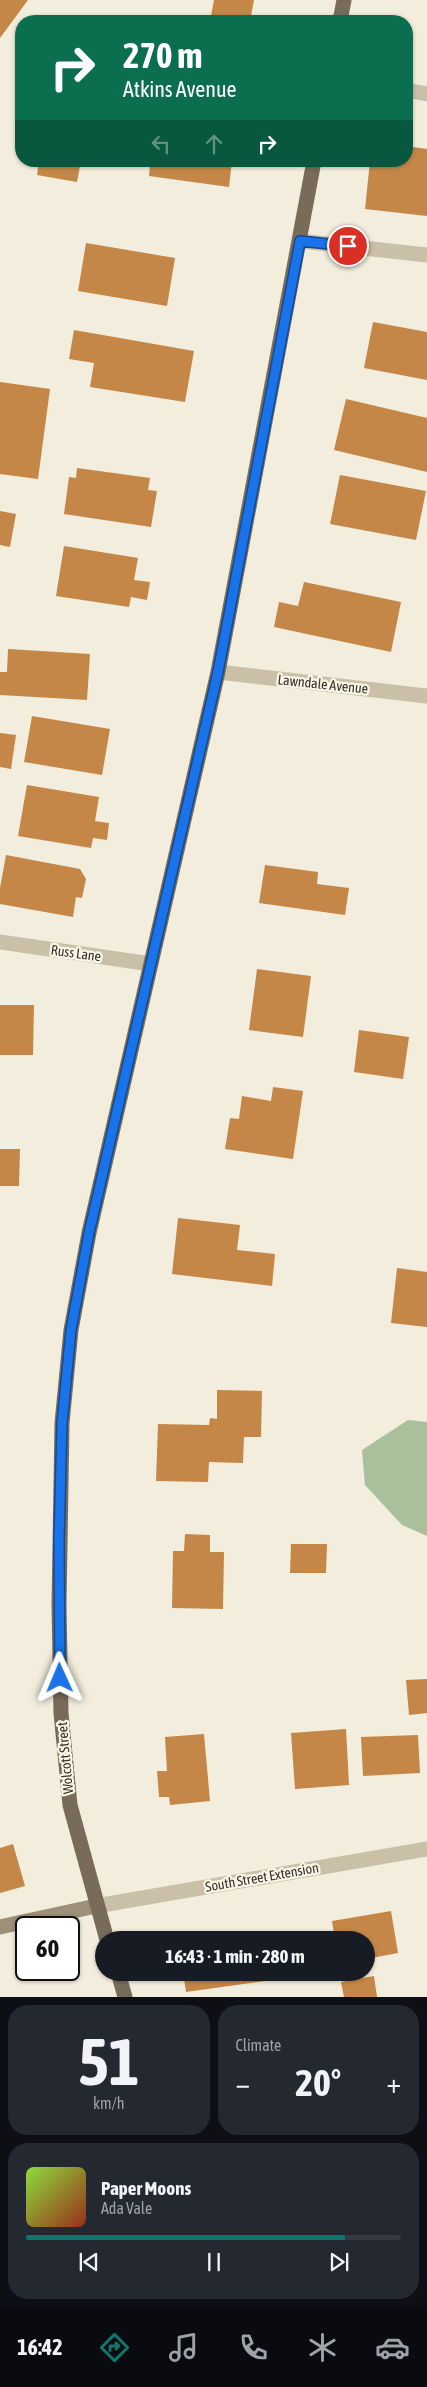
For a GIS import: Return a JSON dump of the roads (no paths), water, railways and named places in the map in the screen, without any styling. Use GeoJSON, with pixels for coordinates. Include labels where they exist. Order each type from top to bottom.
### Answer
{"type":"FeatureCollection","features":[{"type":"Feature","properties":{"kind":"main road"},"geometry":{"type":"LineString","coordinates":[[341,15],[344,0]]}},
{"type":"Feature","properties":{"kind":"main road","name":"Wolcott Street"},"geometry":{"type":"LineString","coordinates":[[104,1931],[70,1805],[61,1714],[59,1588],[62,1423],[71,1330],[89,1233],[218,672],[313,167]]}},
{"type":"Feature","properties":{"kind":"main road"},"geometry":{"type":"LineString","coordinates":[[0,1927],[96,1906]]}},
{"type":"Feature","properties":{"kind":"main road"},"geometry":{"type":"LineString","coordinates":[[121,1981],[125,1997]]}},
{"type":"Feature","properties":{"kind":"street"},"geometry":{"type":"LineString","coordinates":[[413,91],[427,94]]}},
{"type":"Feature","properties":{"kind":"street"},"geometry":{"type":"LineString","coordinates":[[300,241],[427,255]]}},
{"type":"Feature","properties":{"kind":"street","name":"Lawndale Avenue"},"geometry":{"type":"LineString","coordinates":[[218,672],[427,696]]}},
{"type":"Feature","properties":{"kind":"street","name":"Russ Lane"},"geometry":{"type":"LineString","coordinates":[[0,942],[151,964]]}},
{"type":"Feature","properties":{"kind":"street","name":"South Street Extension"},"geometry":{"type":"LineString","coordinates":[[96,1906],[427,1849]]}}]}
